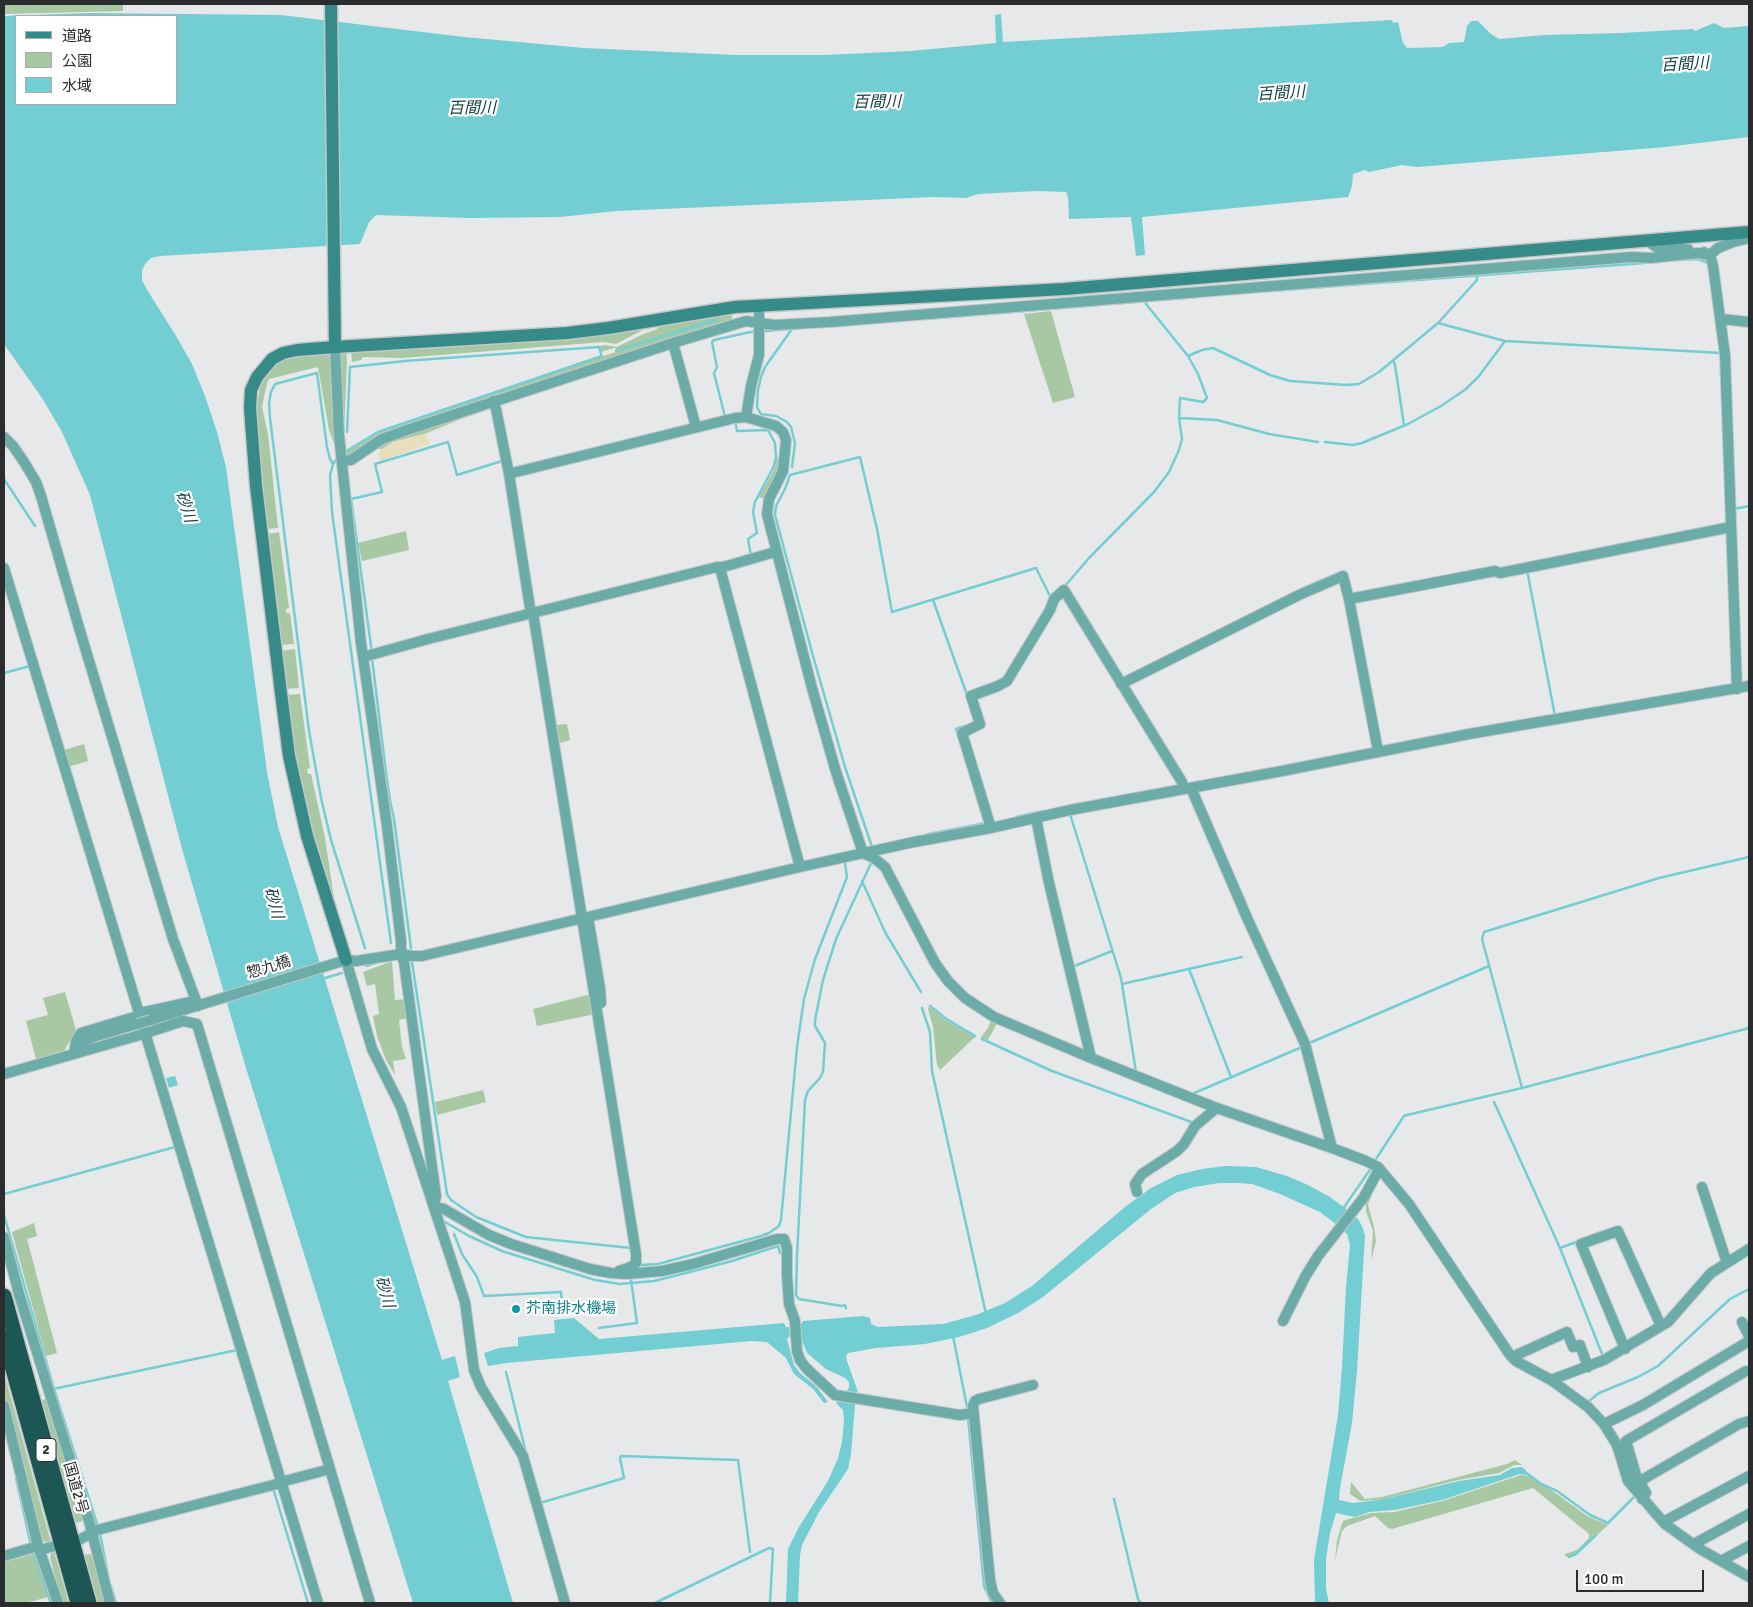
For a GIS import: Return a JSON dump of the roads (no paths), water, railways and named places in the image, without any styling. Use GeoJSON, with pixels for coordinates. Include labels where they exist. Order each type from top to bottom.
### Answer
{"type":"FeatureCollection","features":[{"type":"Feature","properties":{"kind":"highway","name":"国道2号"},"geometry":{"type":"LineString","coordinates":[[4,1296],[89,1603]]}},
{"type":"Feature","properties":{"kind":"highway","name":"国道2号"},"geometry":{"type":"LineString","coordinates":[[4,1337],[78,1603]]}},
{"type":"Feature","properties":{"kind":"street"},"geometry":{"type":"LineString","coordinates":[[331,4],[335,347],[342,457],[369,655],[401,954],[404,962],[436,1196],[434,1207]]}},
{"type":"Feature","properties":{"kind":"street"},"geometry":{"type":"LineString","coordinates":[[565,1603],[523,1456],[481,1387],[474,1370],[465,1302],[401,1107],[372,1049],[341,962],[307,836],[289,756],[256,486],[250,408],[252,390],[257,377],[272,359],[283,353],[297,350],[567,333],[616,327],[735,307],[1064,289],[1749,233]]}},
{"type":"Feature","properties":{"kind":"street"},"geometry":{"type":"LineString","coordinates":[[1736,686],[1725,355],[1712,261],[1718,248],[1746,239],[1749,233]]}},
{"type":"Feature","properties":{"kind":"street"},"geometry":{"type":"LineString","coordinates":[[1648,241],[1656,248],[1699,250],[1712,261]]}},
{"type":"Feature","properties":{"kind":"street"},"geometry":{"type":"LineString","coordinates":[[342,457],[351,460],[382,439],[493,401],[746,321],[774,325],[830,322],[1632,257],[1651,258],[1698,253],[1712,261]]}},
{"type":"Feature","properties":{"kind":"street"},"geometry":{"type":"LineString","coordinates":[[746,417],[759,355],[759,306]]}},
{"type":"Feature","properties":{"kind":"street"},"geometry":{"type":"LineString","coordinates":[[1721,319],[1749,322]]}},
{"type":"Feature","properties":{"kind":"street"},"geometry":{"type":"LineString","coordinates":[[674,343],[696,425]]}},
{"type":"Feature","properties":{"kind":"street"},"geometry":{"type":"LineString","coordinates":[[493,401],[509,474],[530,608],[533,613],[585,918],[636,1254],[636,1264],[611,1273]]}},
{"type":"Feature","properties":{"kind":"street"},"geometry":{"type":"LineString","coordinates":[[512,473],[696,425],[735,418],[746,417],[776,426],[783,432],[786,440],[783,471],[769,499],[767,514],[775,552],[817,707],[862,851],[885,867],[935,963],[948,981],[965,998],[994,1016],[1213,1109],[1332,1148],[1375,1165],[1410,1204],[1512,1357],[1551,1380],[1588,1407],[1606,1423],[1621,1443],[1646,1493],[1642,1499]]}},
{"type":"Feature","properties":{"kind":"street"},"geometry":{"type":"LineString","coordinates":[[4,437],[24,462],[36,482],[41,496],[170,930],[197,1003]]}},
{"type":"Feature","properties":{"kind":"street"},"geometry":{"type":"LineString","coordinates":[[1349,599],[1495,571],[1500,573],[1731,527]]}},
{"type":"Feature","properties":{"kind":"street"},"geometry":{"type":"LineString","coordinates":[[369,655],[722,567],[775,552]]}},
{"type":"Feature","properties":{"kind":"street"},"geometry":{"type":"LineString","coordinates":[[722,567],[799,865]]}},
{"type":"Feature","properties":{"kind":"street"},"geometry":{"type":"LineString","coordinates":[[4,568],[143,1034],[318,1603]]}},
{"type":"Feature","properties":{"kind":"street"},"geometry":{"type":"LineString","coordinates":[[1121,684],[1325,583],[1343,576],[1378,751]]}},
{"type":"Feature","properties":{"kind":"street"},"geometry":{"type":"LineString","coordinates":[[991,828],[962,733],[980,724],[972,696],[1007,681],[1050,610],[1054,599],[1064,590],[1185,786],[1305,1045],[1332,1148]]}},
{"type":"Feature","properties":{"kind":"street","name":"惣九橋"},"geometry":{"type":"LineString","coordinates":[[197,1003],[211,1001],[341,962],[401,954],[422,956],[862,851],[991,828],[1185,786],[1736,686],[1749,686]]}},
{"type":"Feature","properties":{"kind":"street"},"geometry":{"type":"LineString","coordinates":[[1036,818],[1049,883],[1091,1056]]}},
{"type":"Feature","properties":{"kind":"street"},"geometry":{"type":"LineString","coordinates":[[585,918],[600,988],[601,1009]]}},
{"type":"Feature","properties":{"kind":"street"},"geometry":{"type":"LineString","coordinates":[[74,1054],[83,1042],[139,1017],[197,1003]]}},
{"type":"Feature","properties":{"kind":"street"},"geometry":{"type":"LineString","coordinates":[[139,1017],[151,1020],[197,1003]]}},
{"type":"Feature","properties":{"kind":"street"},"geometry":{"type":"LineString","coordinates":[[4,1074],[143,1034],[183,1020],[197,1024],[370,1603]]}},
{"type":"Feature","properties":{"kind":"street"},"geometry":{"type":"LineString","coordinates":[[1137,1192],[1135,1184],[1142,1174],[1177,1151],[1196,1126],[1213,1109]]}},
{"type":"Feature","properties":{"kind":"street"},"geometry":{"type":"LineString","coordinates":[[1283,1321],[1318,1256],[1364,1197],[1377,1173],[1375,1165]]}},
{"type":"Feature","properties":{"kind":"street"},"geometry":{"type":"LineString","coordinates":[[1702,1187],[1726,1260]]}},
{"type":"Feature","properties":{"kind":"street"},"geometry":{"type":"LineString","coordinates":[[434,1207],[444,1210],[482,1232],[511,1244],[590,1269],[611,1273],[627,1274],[662,1271],[778,1239],[784,1239],[788,1248],[789,1304],[796,1325],[800,1360],[806,1368],[835,1395],[970,1413]]}},
{"type":"Feature","properties":{"kind":"street"},"geometry":{"type":"LineString","coordinates":[[1625,1349],[1582,1244],[1618,1231],[1661,1326]]}},
{"type":"Feature","properties":{"kind":"street"},"geometry":{"type":"LineString","coordinates":[[4,1237],[19,1294],[97,1531],[110,1603]]}},
{"type":"Feature","properties":{"kind":"street"},"geometry":{"type":"LineString","coordinates":[[1551,1380],[1604,1360],[1661,1326],[1674,1316],[1707,1277],[1726,1260],[1749,1249]]}},
{"type":"Feature","properties":{"kind":"street"},"geometry":{"type":"LineString","coordinates":[[1742,1322],[1749,1336]]}},
{"type":"Feature","properties":{"kind":"street"},"geometry":{"type":"LineString","coordinates":[[1512,1357],[1567,1332],[1573,1347],[1580,1345],[1588,1366]]}},
{"type":"Feature","properties":{"kind":"street"},"geometry":{"type":"LineString","coordinates":[[1606,1423],[1650,1401],[1749,1341]]}},
{"type":"Feature","properties":{"kind":"street"},"geometry":{"type":"LineString","coordinates":[[1621,1443],[1746,1370]]}},
{"type":"Feature","properties":{"kind":"street"},"geometry":{"type":"LineString","coordinates":[[1000,1603],[991,1587],[970,1413],[975,1401],[979,1399],[1033,1385]]}},
{"type":"Feature","properties":{"kind":"street"},"geometry":{"type":"LineString","coordinates":[[4,1406],[39,1548],[58,1603]]}},
{"type":"Feature","properties":{"kind":"street"},"geometry":{"type":"LineString","coordinates":[[1640,1482],[1739,1424],[1749,1421]]}},
{"type":"Feature","properties":{"kind":"street"},"geometry":{"type":"LineString","coordinates":[[1621,1443],[1627,1478],[1642,1499],[1663,1522],[1694,1544],[1749,1577]]}},
{"type":"Feature","properties":{"kind":"street"},"geometry":{"type":"LineString","coordinates":[[79,1540],[97,1531],[330,1469]]}},
{"type":"Feature","properties":{"kind":"street"},"geometry":{"type":"LineString","coordinates":[[1663,1522],[1749,1476]]}},
{"type":"Feature","properties":{"kind":"street"},"geometry":{"type":"LineString","coordinates":[[1694,1544],[1749,1514]]}},
{"type":"Feature","properties":{"kind":"street"},"geometry":{"type":"LineString","coordinates":[[4,1556],[55,1546]]}},
{"type":"Feature","properties":{"kind":"street"},"geometry":{"type":"LineString","coordinates":[[1721,1561],[1749,1546]]}},
{"type":"Feature","properties":{"kind":"water"},"geometry":{"type":"Polygon","coordinates":[[[89,13],[281,15],[464,37],[584,48],[735,55],[825,55],[911,51],[996,43],[995,15],[1001,14],[1003,42],[1392,20],[1393,23],[1398,22],[1403,43],[1407,48],[1443,47],[1449,43],[1464,42],[1467,26],[1471,21],[1478,21],[1499,39],[1545,35],[1693,29],[1695,31],[1714,23],[1724,28],[1749,26],[1749,137],[1666,147],[1417,167],[1402,165],[1369,172],[1365,170],[1353,174],[1352,186],[1348,197],[1142,217],[1145,255],[1136,256],[1131,217],[1069,219],[1066,192],[1036,191],[978,194],[966,198],[934,197],[617,211],[560,217],[470,218],[376,215],[369,222],[360,244],[160,256],[151,258],[145,264],[142,271],[142,280],[192,364],[217,432],[226,467],[267,772],[278,827],[442,1360],[455,1356],[460,1377],[448,1381],[513,1603],[413,1603],[246,1068],[182,849],[90,495],[62,432],[42,398],[4,344],[4,16],[15,16],[15,105],[178,105],[178,15],[32,15],[89,13]]]}},
{"type":"Feature","properties":{"kind":"water"},"geometry":{"type":"Polygon","coordinates":[[[175,1076],[178,1085],[169,1088],[166,1078],[175,1076]]]}},
{"type":"Feature","properties":{"kind":"water"},"geometry":{"type":"Polygon","coordinates":[[[1225,1166],[1256,1167],[1287,1176],[1308,1185],[1330,1197],[1349,1211],[1358,1219],[1362,1226],[1365,1235],[1357,1371],[1352,1423],[1339,1500],[1353,1503],[1379,1500],[1459,1481],[1500,1475],[1512,1468],[1521,1467],[1525,1469],[1527,1475],[1520,1474],[1442,1500],[1395,1510],[1369,1512],[1355,1517],[1336,1513],[1330,1533],[1326,1559],[1326,1589],[1329,1603],[1315,1603],[1314,1560],[1338,1415],[1350,1245],[1347,1234],[1320,1212],[1252,1184],[1219,1183],[1194,1187],[1175,1193],[1151,1209],[1043,1297],[1018,1313],[987,1328],[959,1337],[925,1344],[876,1348],[848,1353],[846,1356],[847,1361],[858,1392],[856,1392],[848,1469],[819,1512],[802,1545],[798,1603],[786,1603],[788,1549],[799,1527],[828,1481],[838,1458],[844,1421],[843,1410],[836,1403],[849,1388],[849,1382],[845,1378],[826,1369],[807,1353],[799,1328],[803,1321],[863,1316],[870,1318],[871,1324],[878,1327],[943,1324],[976,1315],[1005,1303],[1032,1286],[1125,1207],[1151,1188],[1177,1175],[1225,1166]]]}},
{"type":"Feature","properties":{"kind":"water"},"geometry":{"type":"Polygon","coordinates":[[[574,1318],[599,1339],[784,1323],[786,1327],[789,1327],[790,1336],[787,1339],[794,1365],[800,1373],[816,1386],[828,1402],[824,1403],[813,1389],[794,1374],[786,1358],[767,1342],[751,1341],[488,1366],[484,1353],[499,1348],[518,1346],[518,1337],[555,1333],[554,1320],[574,1318]]]}},
{"type":"Feature","properties":{"kind":"waterway"},"geometry":{"type":"LineString","coordinates":[[1677,260],[1698,259],[1708,263]]}},
{"type":"Feature","properties":{"kind":"waterway"},"geometry":{"type":"LineString","coordinates":[[1270,291],[1644,263]]}},
{"type":"Feature","properties":{"kind":"waterway"},"geometry":{"type":"LineString","coordinates":[[1188,356],[1213,348],[1270,375],[1290,381],[1346,385],[1359,384],[1379,372],[1438,323],[1477,280],[1477,276]]}},
{"type":"Feature","properties":{"kind":"waterway"},"geometry":{"type":"LineString","coordinates":[[924,319],[1198,297]]}},
{"type":"Feature","properties":{"kind":"waterway"},"geometry":{"type":"LineString","coordinates":[[1065,586],[1089,558],[1154,492],[1169,472],[1182,439],[1179,418],[1180,398],[1203,402],[1207,398],[1198,374],[1188,356],[1146,304],[1146,301]]}},
{"type":"Feature","properties":{"kind":"waterway"},"geometry":{"type":"LineString","coordinates":[[616,351],[715,320],[716,322]]}},
{"type":"Feature","properties":{"kind":"waterway"},"geometry":{"type":"LineString","coordinates":[[1438,323],[1505,341],[1721,353]]}},
{"type":"Feature","properties":{"kind":"waterway"},"geometry":{"type":"LineString","coordinates":[[766,331],[801,328]]}},
{"type":"Feature","properties":{"kind":"waterway"},"geometry":{"type":"LineString","coordinates":[[792,329],[765,367],[758,390],[757,407],[761,414],[776,416],[787,422],[791,427],[795,443],[792,467]]}},
{"type":"Feature","properties":{"kind":"waterway"},"geometry":{"type":"LineString","coordinates":[[725,417],[714,373],[717,367],[712,342],[755,331]]}},
{"type":"Feature","properties":{"kind":"waterway"},"geometry":{"type":"LineString","coordinates":[[1325,442],[1353,445],[1362,443],[1408,424],[1441,406],[1466,389],[1479,376],[1505,341]]}},
{"type":"Feature","properties":{"kind":"waterway"},"geometry":{"type":"LineString","coordinates":[[347,432],[350,367],[405,361],[599,347],[601,354]]}},
{"type":"Feature","properties":{"kind":"waterway"},"geometry":{"type":"LineString","coordinates":[[343,453],[378,432],[602,356]]}},
{"type":"Feature","properties":{"kind":"waterway"},"geometry":{"type":"LineString","coordinates":[[1393,360],[1404,425]]}},
{"type":"Feature","properties":{"kind":"waterway"},"geometry":{"type":"LineString","coordinates":[[333,464],[327,447],[317,373],[275,384],[269,403],[270,418],[309,731],[331,840],[365,948]]}},
{"type":"Feature","properties":{"kind":"waterway"},"geometry":{"type":"LineString","coordinates":[[1180,418],[1217,420],[1269,434],[1318,442]]}},
{"type":"Feature","properties":{"kind":"waterway"},"geometry":{"type":"LineString","coordinates":[[735,420],[737,431],[768,430],[775,443],[776,458],[773,468],[755,502],[753,512],[757,533],[748,539],[751,556]]}},
{"type":"Feature","properties":{"kind":"waterway"},"geometry":{"type":"LineString","coordinates":[[372,653],[351,499],[382,492],[375,464],[448,442],[457,475],[502,461]]}},
{"type":"Feature","properties":{"kind":"waterway"},"geometry":{"type":"LineString","coordinates":[[339,456],[333,464],[330,475],[332,512],[391,943]]}},
{"type":"Feature","properties":{"kind":"waterway"},"geometry":{"type":"LineString","coordinates":[[874,847],[872,847],[845,767],[775,515],[776,506],[790,475],[860,457],[877,529],[892,612],[1036,568],[1051,598]]}},
{"type":"Feature","properties":{"kind":"waterway"},"geometry":{"type":"LineString","coordinates":[[4,479],[35,526]]}},
{"type":"Feature","properties":{"kind":"waterway"},"geometry":{"type":"LineString","coordinates":[[1734,509],[1749,506]]}},
{"type":"Feature","properties":{"kind":"waterway"},"geometry":{"type":"LineString","coordinates":[[1527,570],[1555,716]]}},
{"type":"Feature","properties":{"kind":"waterway"},"geometry":{"type":"LineString","coordinates":[[933,600],[967,695]]}},
{"type":"Feature","properties":{"kind":"waterway"},"geometry":{"type":"LineString","coordinates":[[372,658],[411,948]]}},
{"type":"Feature","properties":{"kind":"waterway"},"geometry":{"type":"LineString","coordinates":[[4,673],[30,666]]}},
{"type":"Feature","properties":{"kind":"waterway"},"geometry":{"type":"LineString","coordinates":[[958,734],[956,729],[965,726]]}},
{"type":"Feature","properties":{"kind":"waterway"},"geometry":{"type":"LineString","coordinates":[[1016,817],[1043,811]]}},
{"type":"Feature","properties":{"kind":"waterway"},"geometry":{"type":"LineString","coordinates":[[1070,814],[1121,978],[1136,1072]]}},
{"type":"Feature","properties":{"kind":"waterway"},"geometry":{"type":"LineString","coordinates":[[928,834],[986,823]]}},
{"type":"Feature","properties":{"kind":"waterway"},"geometry":{"type":"LineString","coordinates":[[1522,1088],[1482,939],[1484,932],[1659,878],[1749,857]]}},
{"type":"Feature","properties":{"kind":"waterway"},"geometry":{"type":"LineString","coordinates":[[846,1308],[845,1305],[799,1299],[796,1295],[805,1100],[808,1091],[823,1072],[825,1043],[815,1026],[823,980],[836,939],[872,861]]}},
{"type":"Feature","properties":{"kind":"waterway"},"geometry":{"type":"LineString","coordinates":[[640,1265],[658,1264],[761,1236],[779,1226],[797,1047],[804,999],[815,959],[847,877],[845,863]]}},
{"type":"Feature","properties":{"kind":"waterway"},"geometry":{"type":"LineString","coordinates":[[862,881],[885,932],[921,992]]}},
{"type":"Feature","properties":{"kind":"waterway"},"geometry":{"type":"LineString","coordinates":[[1072,967],[1112,951]]}},
{"type":"Feature","properties":{"kind":"waterway"},"geometry":{"type":"LineString","coordinates":[[1122,984],[1242,957]]}},
{"type":"Feature","properties":{"kind":"waterway"},"geometry":{"type":"LineString","coordinates":[[366,966],[379,962]]}},
{"type":"Feature","properties":{"kind":"waterway"},"geometry":{"type":"LineString","coordinates":[[412,962],[447,1194],[451,1200],[476,1217],[526,1237],[631,1248]]}},
{"type":"Feature","properties":{"kind":"waterway"},"geometry":{"type":"LineString","coordinates":[[1307,1044],[1489,966]]}},
{"type":"Feature","properties":{"kind":"waterway"},"geometry":{"type":"LineString","coordinates":[[1189,969],[1231,1077]]}},
{"type":"Feature","properties":{"kind":"waterway"},"geometry":{"type":"LineString","coordinates":[[322,979],[342,973]]}},
{"type":"Feature","properties":{"kind":"waterway"},"geometry":{"type":"LineString","coordinates":[[930,1006],[945,1018],[975,1036]]}},
{"type":"Feature","properties":{"kind":"waterway"},"geometry":{"type":"LineString","coordinates":[[922,1008],[930,1032],[932,1071],[986,1314]]}},
{"type":"Feature","properties":{"kind":"waterway"},"geometry":{"type":"LineString","coordinates":[[1374,1162],[1404,1116],[1522,1088],[1749,1028]]}},
{"type":"Feature","properties":{"kind":"waterway"},"geometry":{"type":"LineString","coordinates":[[982,1039],[1052,1071],[1194,1123]]}},
{"type":"Feature","properties":{"kind":"waterway"},"geometry":{"type":"LineString","coordinates":[[1192,1094],[1302,1047]]}},
{"type":"Feature","properties":{"kind":"waterway"},"geometry":{"type":"LineString","coordinates":[[1494,1102],[1560,1248],[1602,1354]]}},
{"type":"Feature","properties":{"kind":"waterway"},"geometry":{"type":"LineString","coordinates":[[4,1194],[175,1147]]}},
{"type":"Feature","properties":{"kind":"waterway"},"geometry":{"type":"LineString","coordinates":[[1342,1210],[1372,1167]]}},
{"type":"Feature","properties":{"kind":"waterway"},"geometry":{"type":"LineString","coordinates":[[4,1215],[54,1389],[98,1527]]}},
{"type":"Feature","properties":{"kind":"waterway"},"geometry":{"type":"LineString","coordinates":[[445,1222],[469,1236],[502,1251],[595,1280],[620,1284],[654,1281],[732,1261],[778,1246],[780,1253],[783,1253]]}},
{"type":"Feature","properties":{"kind":"waterway"},"geometry":{"type":"LineString","coordinates":[[454,1234],[462,1254],[477,1277],[484,1296],[561,1292],[563,1310]]}},
{"type":"Feature","properties":{"kind":"waterway"},"geometry":{"type":"LineString","coordinates":[[1560,1248],[1579,1241]]}},
{"type":"Feature","properties":{"kind":"waterway"},"geometry":{"type":"LineString","coordinates":[[599,1328],[637,1323],[631,1280]]}},
{"type":"Feature","properties":{"kind":"waterway"},"geometry":{"type":"LineString","coordinates":[[1590,1404],[1588,1402],[1599,1393],[1638,1377],[1658,1366],[1730,1299],[1749,1289]]}},
{"type":"Feature","properties":{"kind":"waterway"},"geometry":{"type":"LineString","coordinates":[[953,1336],[968,1412]]}},
{"type":"Feature","properties":{"kind":"waterway"},"geometry":{"type":"LineString","coordinates":[[53,1389],[237,1350]]}},
{"type":"Feature","properties":{"kind":"waterway"},"geometry":{"type":"LineString","coordinates":[[506,1372],[526,1453]]}},
{"type":"Feature","properties":{"kind":"waterway"},"geometry":{"type":"LineString","coordinates":[[968,1417],[984,1586],[992,1603]]}},
{"type":"Feature","properties":{"kind":"waterway"},"geometry":{"type":"LineString","coordinates":[[4,1428],[15,1470]]}},
{"type":"Feature","properties":{"kind":"waterway"},"geometry":{"type":"LineString","coordinates":[[540,1503],[624,1478],[621,1456],[738,1460],[750,1552]]}},
{"type":"Feature","properties":{"kind":"waterway"},"geometry":{"type":"LineString","coordinates":[[1525,1472],[1541,1484],[1557,1491],[1590,1515],[1608,1523],[1636,1495]]}},
{"type":"Feature","properties":{"kind":"waterway"},"geometry":{"type":"LineString","coordinates":[[16,1478],[31,1545]]}},
{"type":"Feature","properties":{"kind":"waterway"},"geometry":{"type":"LineString","coordinates":[[273,1488],[308,1603]]}},
{"type":"Feature","properties":{"kind":"waterway"},"geometry":{"type":"LineString","coordinates":[[1114,1499],[1138,1599],[1141,1603]]}},
{"type":"Feature","properties":{"kind":"waterway"},"geometry":{"type":"LineString","coordinates":[[1647,1511],[1660,1525]]}},
{"type":"Feature","properties":{"kind":"waterway"},"geometry":{"type":"LineString","coordinates":[[100,1533],[109,1581]]}},
{"type":"Feature","properties":{"kind":"waterway"},"geometry":{"type":"LineString","coordinates":[[1569,1557],[1576,1554],[1596,1535]]}},
{"type":"Feature","properties":{"kind":"waterway"},"geometry":{"type":"LineString","coordinates":[[655,1603],[769,1548],[773,1549],[770,1603]]}},
{"type":"Feature","properties":{"kind":"waterway"},"geometry":{"type":"LineString","coordinates":[[33,1551],[51,1603]]}},
{"type":"Feature","properties":{"kind":"waterway"},"geometry":{"type":"LineString","coordinates":[[111,1586],[116,1603]]}},
{"type":"Feature","properties":{"kind":"place","name":"芥南排水機場"},"geometry":{"type":"Point","coordinates":[516,1309]}},
{"type":"Feature","properties":{"kind":"water label","name":"百間川"},"geometry":{"type":"Point","coordinates":[1685,65]}},
{"type":"Feature","properties":{"kind":"water label","name":"百間川"},"geometry":{"type":"Point","coordinates":[1281,94]}},
{"type":"Feature","properties":{"kind":"water label","name":"百間川"},"geometry":{"type":"Point","coordinates":[877,103]}},
{"type":"Feature","properties":{"kind":"water label","name":"百間川"},"geometry":{"type":"Point","coordinates":[472,109]}},
{"type":"Feature","properties":{"kind":"water label","name":"砂川"},"geometry":{"type":"Point","coordinates":[185,507]}},
{"type":"Feature","properties":{"kind":"water label","name":"砂川"},"geometry":{"type":"Point","coordinates":[273,903]}},
{"type":"Feature","properties":{"kind":"water label","name":"砂川"},"geometry":{"type":"Point","coordinates":[384,1292]}}]}
